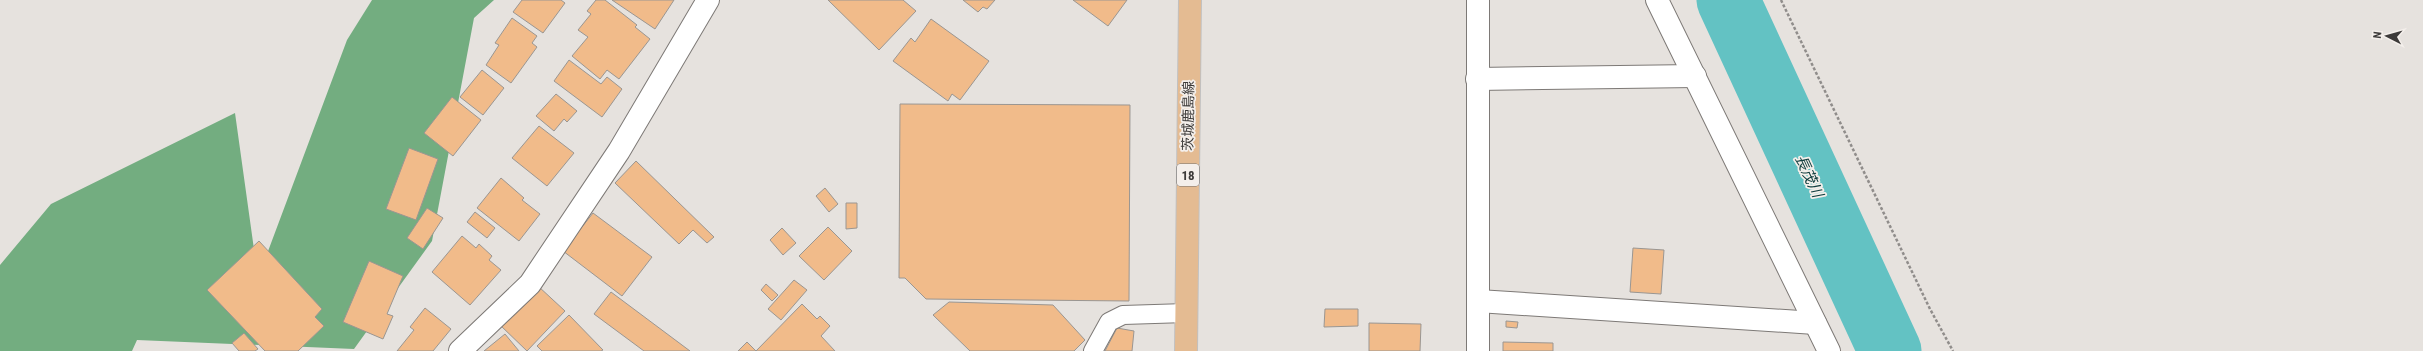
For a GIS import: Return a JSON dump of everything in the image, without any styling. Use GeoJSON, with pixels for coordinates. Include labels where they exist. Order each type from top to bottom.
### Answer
{"type":"FeatureCollection","features":[{"type":"Feature","properties":{"kind":"main road","name":"茨城鹿島線"},"geometry":{"type":"LineString","coordinates":[[1186,351],[1190,0]]}},
{"type":"Feature","properties":{"kind":"street"},"geometry":{"type":"LineString","coordinates":[[460,351],[530,284],[619,151],[708,0]]}},
{"type":"Feature","properties":{"kind":"street"},"geometry":{"type":"LineString","coordinates":[[1478,0],[1478,351]]}},
{"type":"Feature","properties":{"kind":"street"},"geometry":{"type":"LineString","coordinates":[[1657,0],[1829,351]]}},
{"type":"Feature","properties":{"kind":"street"},"geometry":{"type":"LineString","coordinates":[[1477,79],[1695,76]]}},
{"type":"Feature","properties":{"kind":"street"},"geometry":{"type":"LineString","coordinates":[[1478,301],[1815,323]]}},
{"type":"Feature","properties":{"kind":"lane"},"geometry":{"type":"LineString","coordinates":[[1093,351],[1110,322],[1123,315],[1186,313]]}},
{"type":"Feature","properties":{"kind":"path"},"geometry":{"type":"LineString","coordinates":[[1780,0],[1930,309],[1953,351]]}},
{"type":"Feature","properties":{"kind":"green space"},"geometry":{"type":"Polygon","coordinates":[[[372,0],[494,0],[474,18],[432,241],[354,349],[137,340],[132,351],[0,351],[0,265],[51,204],[235,113],[258,278],[347,40],[372,0]]]}},
{"type":"Feature","properties":{"kind":"building"},"geometry":{"type":"Polygon","coordinates":[[[522,0],[561,0],[565,3],[543,33],[513,12],[522,0]]]}},
{"type":"Feature","properties":{"kind":"building"},"geometry":{"type":"Polygon","coordinates":[[[596,0],[605,0],[637,25],[635,27],[650,39],[619,79],[607,70],[600,79],[572,56],[588,37],[578,30],[591,14],[587,11],[596,0]]]}},
{"type":"Feature","properties":{"kind":"building"},"geometry":{"type":"Polygon","coordinates":[[[612,0],[674,0],[655,29],[612,0]]]}},
{"type":"Feature","properties":{"kind":"building"},"geometry":{"type":"Polygon","coordinates":[[[828,0],[903,0],[916,11],[879,50],[828,0]]]}},
{"type":"Feature","properties":{"kind":"building"},"geometry":{"type":"Polygon","coordinates":[[[963,0],[995,0],[987,9],[983,7],[978,12],[963,0]]]}},
{"type":"Feature","properties":{"kind":"building"},"geometry":{"type":"Polygon","coordinates":[[[1073,0],[1127,0],[1108,26],[1073,0]]]}},
{"type":"Feature","properties":{"kind":"building"},"geometry":{"type":"Polygon","coordinates":[[[512,18],[537,36],[532,43],[537,47],[511,83],[486,65],[499,45],[495,43],[512,18]]]}},
{"type":"Feature","properties":{"kind":"building"},"geometry":{"type":"Polygon","coordinates":[[[931,19],[989,61],[960,100],[952,94],[948,101],[893,61],[911,38],[915,42],[931,19]]]}},
{"type":"Feature","properties":{"kind":"building"},"geometry":{"type":"Polygon","coordinates":[[[569,60],[601,84],[607,77],[622,89],[602,117],[554,81],[569,60]]]}},
{"type":"Feature","properties":{"kind":"building"},"geometry":{"type":"Polygon","coordinates":[[[482,70],[504,88],[483,115],[460,97],[482,70]]]}},
{"type":"Feature","properties":{"kind":"building"},"geometry":{"type":"Polygon","coordinates":[[[556,94],[577,111],[567,122],[564,119],[554,131],[536,116],[556,94]]]}},
{"type":"Feature","properties":{"kind":"building"},"geometry":{"type":"Polygon","coordinates":[[[452,97],[481,120],[453,156],[424,133],[452,97]]]}},
{"type":"Feature","properties":{"kind":"building"},"geometry":{"type":"Polygon","coordinates":[[[900,104],[1130,105],[1129,301],[926,299],[905,278],[899,278],[900,104]]]}},
{"type":"Feature","properties":{"kind":"building"},"geometry":{"type":"Polygon","coordinates":[[[539,126],[574,153],[547,186],[512,158],[539,126]]]}},
{"type":"Feature","properties":{"kind":"building"},"geometry":{"type":"Polygon","coordinates":[[[409,148],[438,159],[416,220],[386,209],[409,148]]]}},
{"type":"Feature","properties":{"kind":"building"},"geometry":{"type":"Polygon","coordinates":[[[636,161],[714,237],[707,243],[693,230],[679,244],[615,183],[636,161]]]}},
{"type":"Feature","properties":{"kind":"building"},"geometry":{"type":"Polygon","coordinates":[[[501,178],[524,198],[522,200],[540,214],[519,241],[477,208],[501,178]]]}},
{"type":"Feature","properties":{"kind":"building"},"geometry":{"type":"Polygon","coordinates":[[[825,188],[838,204],[829,212],[816,196],[825,188]]]}},
{"type":"Feature","properties":{"kind":"building"},"geometry":{"type":"Polygon","coordinates":[[[846,203],[857,203],[857,228],[846,229],[846,203]]]}},
{"type":"Feature","properties":{"kind":"building"},"geometry":{"type":"Polygon","coordinates":[[[427,208],[443,218],[423,249],[407,238],[427,208]]]}},
{"type":"Feature","properties":{"kind":"building"},"geometry":{"type":"Polygon","coordinates":[[[475,212],[495,228],[487,238],[467,222],[475,212]]]}},
{"type":"Feature","properties":{"kind":"building"},"geometry":{"type":"Polygon","coordinates":[[[593,213],[652,257],[622,296],[563,251],[593,213]]]}},
{"type":"Feature","properties":{"kind":"building"},"geometry":{"type":"Polygon","coordinates":[[[828,227],[852,251],[824,280],[799,256],[828,227]]]}},
{"type":"Feature","properties":{"kind":"building"},"geometry":{"type":"Polygon","coordinates":[[[782,228],[796,243],[783,255],[770,240],[782,228]]]}},
{"type":"Feature","properties":{"kind":"building"},"geometry":{"type":"Polygon","coordinates":[[[462,236],[476,248],[479,244],[492,256],[489,260],[501,270],[470,305],[432,272],[462,236]]]}},
{"type":"Feature","properties":{"kind":"building"},"geometry":{"type":"Polygon","coordinates":[[[259,241],[322,309],[315,317],[324,326],[298,351],[265,351],[207,290],[259,241]]]}},
{"type":"Feature","properties":{"kind":"building"},"geometry":{"type":"Polygon","coordinates":[[[1633,248],[1664,250],[1661,294],[1630,292],[1633,248]]]}},
{"type":"Feature","properties":{"kind":"building"},"geometry":{"type":"Polygon","coordinates":[[[369,261],[403,276],[387,314],[393,316],[383,339],[343,322],[369,261]]]}},
{"type":"Feature","properties":{"kind":"building"},"geometry":{"type":"Polygon","coordinates":[[[794,280],[807,290],[781,320],[768,309],[794,280]]]}},
{"type":"Feature","properties":{"kind":"building"},"geometry":{"type":"Polygon","coordinates":[[[766,284],[778,295],[772,301],[761,290],[766,284]]]}},
{"type":"Feature","properties":{"kind":"building"},"geometry":{"type":"Polygon","coordinates":[[[538,286],[565,311],[527,351],[500,325],[538,286]]]}},
{"type":"Feature","properties":{"kind":"building"},"geometry":{"type":"Polygon","coordinates":[[[611,292],[690,351],[644,351],[594,314],[611,292]]]}},
{"type":"Feature","properties":{"kind":"building"},"geometry":{"type":"Polygon","coordinates":[[[949,302],[1053,305],[1085,340],[1074,351],[970,351],[933,315],[949,302]]]}},
{"type":"Feature","properties":{"kind":"building"},"geometry":{"type":"Polygon","coordinates":[[[802,304],[817,319],[820,316],[830,326],[821,336],[835,351],[756,351],[802,304]]]}},
{"type":"Feature","properties":{"kind":"building"},"geometry":{"type":"Polygon","coordinates":[[[425,308],[451,329],[433,351],[397,351],[414,330],[410,327],[425,308]]]}},
{"type":"Feature","properties":{"kind":"building"},"geometry":{"type":"Polygon","coordinates":[[[1325,309],[1358,309],[1358,326],[1324,327],[1325,309]]]}},
{"type":"Feature","properties":{"kind":"building"},"geometry":{"type":"Polygon","coordinates":[[[569,315],[603,350],[542,351],[537,346],[569,315]]]}},
{"type":"Feature","properties":{"kind":"building"},"geometry":{"type":"Polygon","coordinates":[[[1506,321],[1518,322],[1517,328],[1506,327],[1506,321]]]}},
{"type":"Feature","properties":{"kind":"building"},"geometry":{"type":"Polygon","coordinates":[[[1369,323],[1421,324],[1420,351],[1369,351],[1369,323]]]}},
{"type":"Feature","properties":{"kind":"building"},"geometry":{"type":"Polygon","coordinates":[[[1117,328],[1134,331],[1132,351],[1105,351],[1117,328]]]}},
{"type":"Feature","properties":{"kind":"building"},"geometry":{"type":"Polygon","coordinates":[[[244,333],[258,349],[255,351],[239,351],[232,343],[244,333]]]}},
{"type":"Feature","properties":{"kind":"building"},"geometry":{"type":"Polygon","coordinates":[[[505,334],[519,351],[484,351],[505,334]]]}},
{"type":"Feature","properties":{"kind":"building"},"geometry":{"type":"Polygon","coordinates":[[[747,342],[756,351],[738,351],[747,342]]]}},
{"type":"Feature","properties":{"kind":"building"},"geometry":{"type":"Polygon","coordinates":[[[1503,342],[1553,343],[1553,351],[1503,351],[1503,342]]]}},
{"type":"Feature","properties":{"kind":"waterway","name":"長茂川"},"geometry":{"type":"LineString","coordinates":[[1728,0],[1890,351]]}}]}
